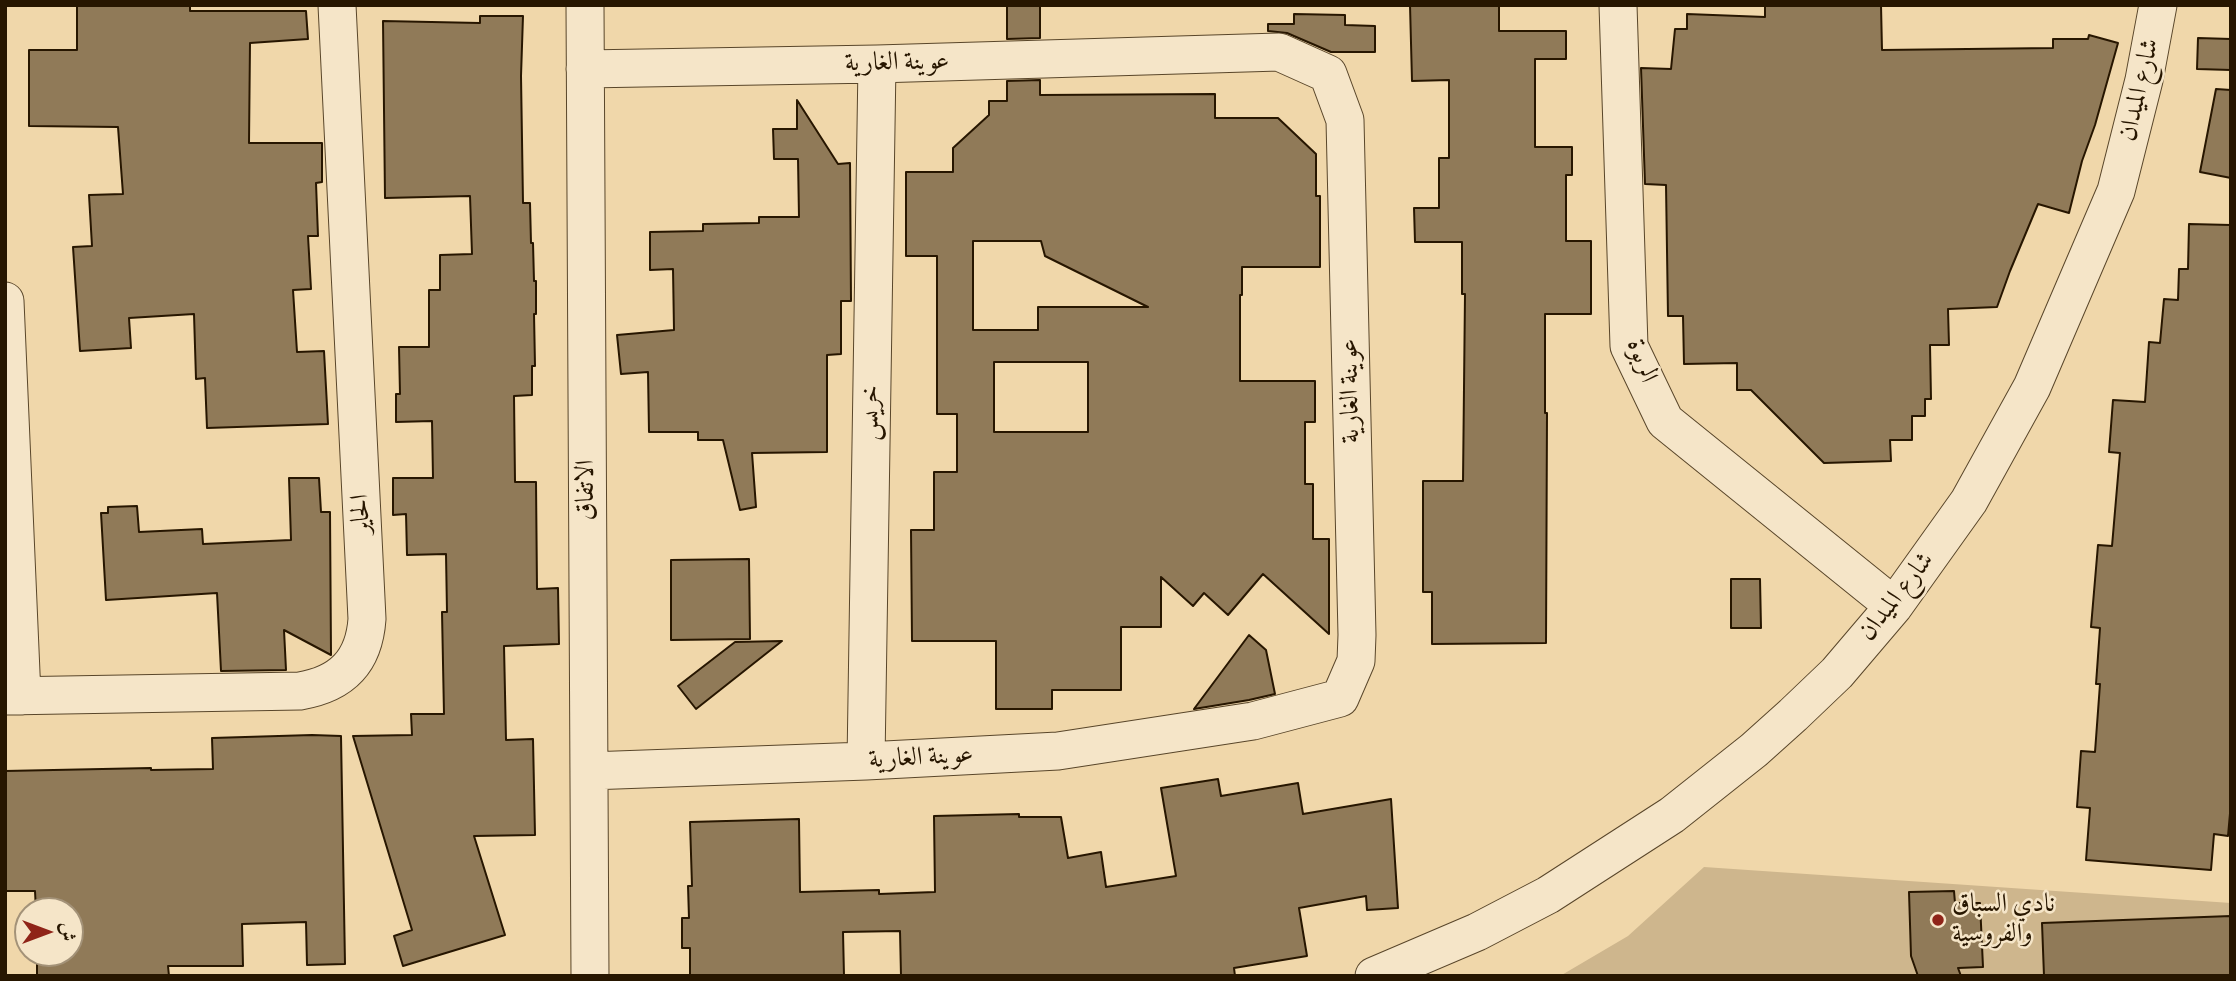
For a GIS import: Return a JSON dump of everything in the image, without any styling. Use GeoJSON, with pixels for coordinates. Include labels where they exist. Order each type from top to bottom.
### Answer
{"type":"FeatureCollection","features":[{"type":"Feature","properties":{"kind":"street","name":"الحاير"},"geometry":{"type":"LineString","coordinates":[[14,696],[300,691],[319,688],[337,679],[351,666],[360,652],[366,636],[367,619],[337,5]]}},
{"type":"Feature","properties":{"kind":"street","name":"الاتفاق"},"geometry":{"type":"LineString","coordinates":[[585,5],[590,976]]}},
{"type":"Feature","properties":{"kind":"street","name":"الربوة"},"geometry":{"type":"LineString","coordinates":[[1618,5],[1629,346],[1665,421],[1894,606]]}},
{"type":"Feature","properties":{"kind":"street","name":"شارع الميدان"},"geometry":{"type":"LineString","coordinates":[[1374,976],[1477,932],[1548,895],[1672,815],[1754,750],[1793,715],[1837,673],[1894,606],[1969,500],[2032,387],[2116,191],[2144,80],[2158,5]]}},
{"type":"Feature","properties":{"kind":"street","name":"عوينة الغارية"},"geometry":{"type":"LineString","coordinates":[[585,69],[877,64],[1279,52],[1328,75],[1345,120],[1357,635],[1356,660],[1340,698],[1266,718],[1058,751],[589,771]]}},
{"type":"Feature","properties":{"kind":"street","name":"خريس"},"geometry":{"type":"LineString","coordinates":[[866,761],[877,64]]}},
{"type":"Feature","properties":{"kind":"street"},"geometry":{"type":"LineString","coordinates":[[5,301],[14,696]]}},
{"type":"Feature","properties":{"kind":"shaded area","name":"نادي السباق والفروسية"},"geometry":{"type":"Polygon","coordinates":[[[1704,867],[2231,903],[2231,976],[1560,976],[1628,936],[1704,867]]]}},
{"type":"Feature","properties":{"kind":"building"},"geometry":{"type":"Polygon","coordinates":[[[77,5],[190,5],[190,11],[306,11],[308,39],[250,43],[249,143],[322,143],[322,182],[316,183],[318,236],[308,236],[311,289],[293,290],[297,352],[324,351],[328,424],[207,428],[205,378],[196,379],[194,314],[129,318],[131,348],[80,351],[73,247],[92,246],[89,195],[123,194],[118,127],[29,126],[29,50],[77,50],[77,5]]]}},
{"type":"Feature","properties":{"kind":"building"},"geometry":{"type":"Polygon","coordinates":[[[1007,5],[1040,5],[1040,38],[1007,39],[1007,5]]]}},
{"type":"Feature","properties":{"kind":"building"},"geometry":{"type":"Polygon","coordinates":[[[1410,5],[1499,5],[1499,31],[1566,31],[1566,59],[1535,59],[1535,147],[1572,147],[1572,175],[1566,175],[1566,241],[1591,241],[1591,314],[1545,314],[1546,643],[1432,644],[1432,592],[1423,592],[1423,481],[1463,481],[1465,294],[1462,294],[1462,242],[1415,242],[1414,208],[1439,208],[1439,158],[1449,158],[1449,80],[1412,81],[1410,5]]]}},
{"type":"Feature","properties":{"kind":"building"},"geometry":{"type":"Polygon","coordinates":[[[1765,5],[1881,5],[1882,50],[2053,48],[2053,39],[2088,39],[2089,35],[2118,43],[2069,213],[2038,204],[1997,307],[1948,309],[1949,345],[1930,345],[1931,399],[1925,399],[1925,416],[1912,416],[1912,440],[1890,440],[1891,461],[1824,463],[1751,390],[1737,390],[1737,363],[1684,364],[1683,316],[1668,316],[1666,185],[1645,184],[1641,68],[1671,69],[1675,29],[1687,29],[1687,14],[1765,17],[1765,5]]]}},
{"type":"Feature","properties":{"kind":"building"},"geometry":{"type":"Polygon","coordinates":[[[1294,14],[1345,15],[1345,25],[1375,26],[1375,52],[1331,52],[1287,33],[1268,31],[1268,24],[1294,24],[1294,14]]]}},
{"type":"Feature","properties":{"kind":"building"},"geometry":{"type":"Polygon","coordinates":[[[480,16],[523,16],[523,203],[530,203],[536,314],[532,395],[514,396],[515,482],[536,482],[537,589],[558,588],[559,644],[504,646],[506,740],[533,739],[535,835],[474,836],[505,935],[403,966],[394,936],[412,930],[353,736],[412,735],[411,714],[444,714],[442,612],[447,612],[446,554],[407,555],[406,514],[393,515],[393,478],[433,478],[432,421],[396,422],[396,394],[400,394],[399,347],[429,347],[429,290],[440,290],[440,255],[472,254],[470,196],[385,198],[383,21],[480,23],[480,16]]]}},
{"type":"Feature","properties":{"kind":"building"},"geometry":{"type":"Polygon","coordinates":[[[2198,38],[2231,39],[2231,70],[2197,69],[2198,38]]]}},
{"type":"Feature","properties":{"kind":"building"},"geometry":{"type":"Polygon","coordinates":[[[1040,80],[1040,95],[1215,94],[1215,118],[1278,118],[1316,154],[1316,196],[1320,196],[1320,267],[1242,267],[1240,381],[1315,381],[1315,422],[1305,422],[1305,484],[1313,484],[1313,539],[1329,539],[1329,634],[1263,574],[1228,615],[1204,593],[1193,606],[1161,577],[1161,627],[1121,627],[1121,690],[1052,690],[1052,709],[996,709],[996,641],[912,641],[911,530],[934,530],[934,472],[957,472],[957,414],[937,414],[937,256],[906,256],[906,172],[953,172],[953,148],[989,115],[989,101],[1007,101],[1007,81],[1040,80]],[[973,241],[973,330],[1038,330],[1038,307],[1148,307],[1045,256],[1041,241],[973,241]],[[994,362],[994,432],[1088,432],[1088,362],[994,362]]]}},
{"type":"Feature","properties":{"kind":"building"},"geometry":{"type":"Polygon","coordinates":[[[2216,89],[2231,90],[2231,178],[2200,172],[2216,89]]]}},
{"type":"Feature","properties":{"kind":"building"},"geometry":{"type":"Polygon","coordinates":[[[797,100],[838,164],[850,163],[851,301],[841,301],[841,354],[827,355],[827,452],[752,453],[756,507],[740,510],[723,440],[698,440],[698,432],[649,432],[648,372],[621,374],[617,335],[674,330],[673,269],[650,270],[650,232],[703,231],[703,224],[759,223],[759,217],[799,217],[798,159],[774,159],[773,129],[797,129],[797,100]]]}},
{"type":"Feature","properties":{"kind":"building"},"geometry":{"type":"Polygon","coordinates":[[[2189,224],[2231,225],[2231,802],[2228,836],[2214,834],[2211,870],[2086,860],[2090,808],[2077,807],[2081,751],[2095,752],[2100,684],[2096,684],[2100,628],[2091,627],[2098,545],[2112,546],[2120,453],[2109,452],[2113,400],[2145,402],[2149,342],[2160,343],[2164,299],[2178,300],[2179,269],[2188,269],[2189,224]]]}},
{"type":"Feature","properties":{"kind":"building"},"geometry":{"type":"Polygon","coordinates":[[[289,478],[319,478],[321,512],[330,512],[331,655],[284,630],[286,670],[221,671],[217,593],[106,600],[101,513],[108,513],[108,507],[137,506],[139,532],[202,529],[203,544],[291,540],[289,478]]]}},
{"type":"Feature","properties":{"kind":"building"},"geometry":{"type":"Polygon","coordinates":[[[749,559],[750,639],[671,640],[671,560],[749,559]]]}},
{"type":"Feature","properties":{"kind":"building"},"geometry":{"type":"Polygon","coordinates":[[[1731,579],[1760,579],[1761,628],[1731,628],[1731,579]]]}},
{"type":"Feature","properties":{"kind":"building"},"geometry":{"type":"Polygon","coordinates":[[[1249,635],[1266,650],[1275,694],[1194,709],[1249,635]]]}},
{"type":"Feature","properties":{"kind":"building"},"geometry":{"type":"Polygon","coordinates":[[[782,641],[696,709],[678,686],[735,642],[782,641]]]}},
{"type":"Feature","properties":{"kind":"building"},"geometry":{"type":"Polygon","coordinates":[[[341,736],[345,964],[307,965],[306,922],[242,924],[243,966],[168,966],[169,976],[37,976],[37,967],[84,967],[84,897],[35,897],[35,891],[5,891],[5,771],[213,769],[212,738],[341,736]]]}},
{"type":"Feature","properties":{"kind":"building"},"geometry":{"type":"Polygon","coordinates":[[[1218,779],[1221,796],[1298,783],[1303,814],[1391,799],[1398,908],[1367,910],[1366,896],[1299,908],[1307,956],[1234,968],[1235,976],[901,976],[900,931],[843,932],[844,976],[690,976],[690,948],[682,948],[682,918],[689,918],[688,886],[692,886],[690,822],[799,819],[800,892],[879,890],[879,894],[935,892],[934,816],[1019,814],[1019,817],[1061,817],[1068,858],[1101,852],[1106,887],[1176,876],[1161,788],[1218,779]]]}},
{"type":"Feature","properties":{"kind":"building"},"geometry":{"type":"Polygon","coordinates":[[[1954,891],[1955,903],[1980,903],[1983,967],[1958,968],[1961,976],[1918,976],[1911,956],[1909,892],[1954,891]]]}},
{"type":"Feature","properties":{"kind":"building"},"geometry":{"type":"Polygon","coordinates":[[[2231,916],[2231,976],[2044,976],[2042,923],[2231,916]]]}},
{"type":"Feature","properties":{"kind":"place","name":"نادي السباق والفروسية"},"geometry":{"type":"Point","coordinates":[1938,920]}}]}
